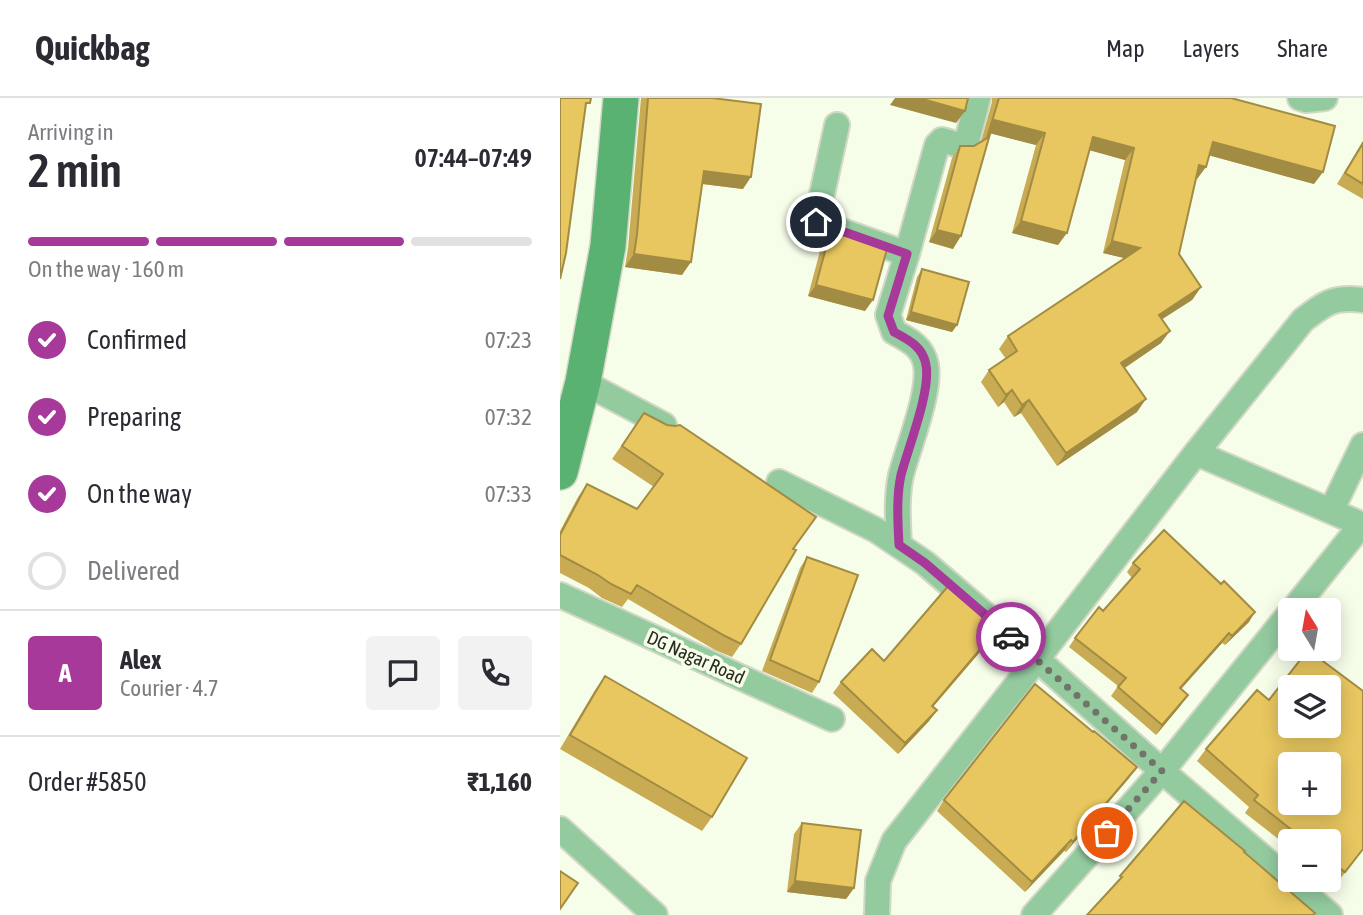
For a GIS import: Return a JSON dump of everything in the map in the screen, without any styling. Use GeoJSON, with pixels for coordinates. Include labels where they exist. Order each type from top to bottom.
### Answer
{"type":"FeatureCollection","features":[{"type":"Feature","properties":{"kind":"street"},"geometry":{"type":"LineString","coordinates":[[560,472],[583,382],[608,246],[621,98]]}},
{"type":"Feature","properties":{"kind":"street"},"geometry":{"type":"LineString","coordinates":[[899,545],[897,518],[900,479],[925,391],[927,367],[922,353],[913,342],[894,332],[888,316],[937,145],[942,140],[959,145],[967,141],[978,98]]}},
{"type":"Feature","properties":{"kind":"street"},"geometry":{"type":"LineString","coordinates":[[1300,98],[1325,98]]}},
{"type":"Feature","properties":{"kind":"street"},"geometry":{"type":"LineString","coordinates":[[837,125],[816,222],[907,254]]}},
{"type":"Feature","properties":{"kind":"street"},"geometry":{"type":"LineString","coordinates":[[877,915],[878,881],[894,841],[1196,453],[1303,320],[1323,304],[1343,298],[1363,300]]}},
{"type":"Feature","properties":{"kind":"street"},"geometry":{"type":"LineString","coordinates":[[583,382],[664,425]]}},
{"type":"Feature","properties":{"kind":"street"},"geometry":{"type":"LineString","coordinates":[[1331,512],[1363,445]]}},
{"type":"Feature","properties":{"kind":"street"},"geometry":{"type":"LineString","coordinates":[[1196,453],[1362,525],[1302,598]]}},
{"type":"Feature","properties":{"kind":"street"},"geometry":{"type":"LineString","coordinates":[[779,482],[876,530],[925,563],[1330,915]]}},
{"type":"Feature","properties":{"kind":"street","name":"DG Nagar Road"},"geometry":{"type":"LineString","coordinates":[[560,595],[832,719]]}},
{"type":"Feature","properties":{"kind":"street"},"geometry":{"type":"LineString","coordinates":[[1034,915],[1162,771],[1278,628]]}},
{"type":"Feature","properties":{"kind":"street"},"geometry":{"type":"LineString","coordinates":[[560,829],[655,915]]}},
{"type":"Feature","properties":{"kind":"building"},"geometry":{"type":"Polygon","coordinates":[[[560,98],[591,98],[590,103],[586,103],[566,253],[560,279],[560,98]]]}},
{"type":"Feature","properties":{"kind":"building"},"geometry":{"type":"Polygon","coordinates":[[[648,98],[712,98],[761,104],[751,177],[704,171],[691,262],[634,254],[648,98]]]}},
{"type":"Feature","properties":{"kind":"building"},"geometry":{"type":"Polygon","coordinates":[[[919,98],[968,98],[965,111],[919,98]]]}},
{"type":"Feature","properties":{"kind":"building"},"geometry":{"type":"Polygon","coordinates":[[[999,98],[1231,98],[1335,126],[1323,172],[1213,142],[1206,167],[1199,165],[1179,254],[1201,287],[1159,315],[1170,331],[1121,363],[1146,399],[1066,453],[1029,400],[1022,405],[1012,390],[1006,395],[989,370],[1017,351],[1008,336],[1140,248],[1112,241],[1134,148],[1093,137],[1067,233],[1021,221],[1045,133],[994,120],[961,236],[937,230],[960,146],[974,146],[987,138],[999,98]]]}},
{"type":"Feature","properties":{"kind":"building"},"geometry":{"type":"Polygon","coordinates":[[[1363,143],[1363,184],[1345,173],[1363,143]]]}},
{"type":"Feature","properties":{"kind":"building"},"geometry":{"type":"Polygon","coordinates":[[[831,229],[887,249],[873,300],[816,285],[831,229]]]}},
{"type":"Feature","properties":{"kind":"building"},"geometry":{"type":"Polygon","coordinates":[[[922,269],[969,282],[957,325],[911,312],[922,269]]]}},
{"type":"Feature","properties":{"kind":"building"},"geometry":{"type":"Polygon","coordinates":[[[644,413],[667,425],[680,425],[816,517],[793,549],[796,550],[741,644],[637,585],[631,594],[560,555],[560,535],[587,484],[637,509],[663,474],[622,446],[644,413]]]}},
{"type":"Feature","properties":{"kind":"building"},"geometry":{"type":"Polygon","coordinates":[[[1164,530],[1221,584],[1224,581],[1255,612],[1232,636],[1229,633],[1180,688],[1188,695],[1162,725],[1118,687],[1126,678],[1075,638],[1099,607],[1103,611],[1140,569],[1133,563],[1164,530]]]}},
{"type":"Feature","properties":{"kind":"building"},"geometry":{"type":"Polygon","coordinates":[[[807,557],[858,575],[819,682],[770,660],[807,557]]]}},
{"type":"Feature","properties":{"kind":"building"},"geometry":{"type":"Polygon","coordinates":[[[949,585],[998,628],[932,706],[937,710],[905,743],[841,682],[872,649],[884,661],[949,585]]]}},
{"type":"Feature","properties":{"kind":"building"},"geometry":{"type":"Polygon","coordinates":[[[1299,662],[1324,662],[1363,691],[1363,849],[1345,872],[1341,869],[1341,829],[1291,829],[1254,800],[1258,795],[1206,749],[1257,690],[1269,700],[1278,688],[1278,738],[1341,738],[1341,675],[1288,675],[1299,662]]]}},
{"type":"Feature","properties":{"kind":"building"},"geometry":{"type":"Polygon","coordinates":[[[605,676],[747,758],[712,817],[570,735],[605,676]]]}},
{"type":"Feature","properties":{"kind":"building"},"geometry":{"type":"Polygon","coordinates":[[[1035,684],[1137,767],[1073,842],[1071,840],[1032,882],[944,800],[1035,684]]]}},
{"type":"Feature","properties":{"kind":"building"},"geometry":{"type":"Polygon","coordinates":[[[1184,801],[1278,881],[1278,892],[1291,892],[1315,913],[1087,915],[1122,877],[1120,876],[1184,801]]]}},
{"type":"Feature","properties":{"kind":"building"},"geometry":{"type":"Polygon","coordinates":[[[802,823],[861,830],[854,888],[795,881],[802,823]]]}},
{"type":"Feature","properties":{"kind":"building"},"geometry":{"type":"Polygon","coordinates":[[[560,871],[578,883],[560,909],[560,871]]]}},
{"type":"Feature","properties":{"kind":"way so far"},"geometry":{"type":"LineString","coordinates":[[1011,637],[1162,771],[1107,833]]}},
{"type":"Feature","properties":{"kind":"route"},"geometry":{"type":"LineString","coordinates":[[816,222],[907,254],[888,316],[894,332],[913,342],[922,353],[927,367],[925,391],[900,479],[897,518],[899,545],[925,563],[1011,637]]}}]}
